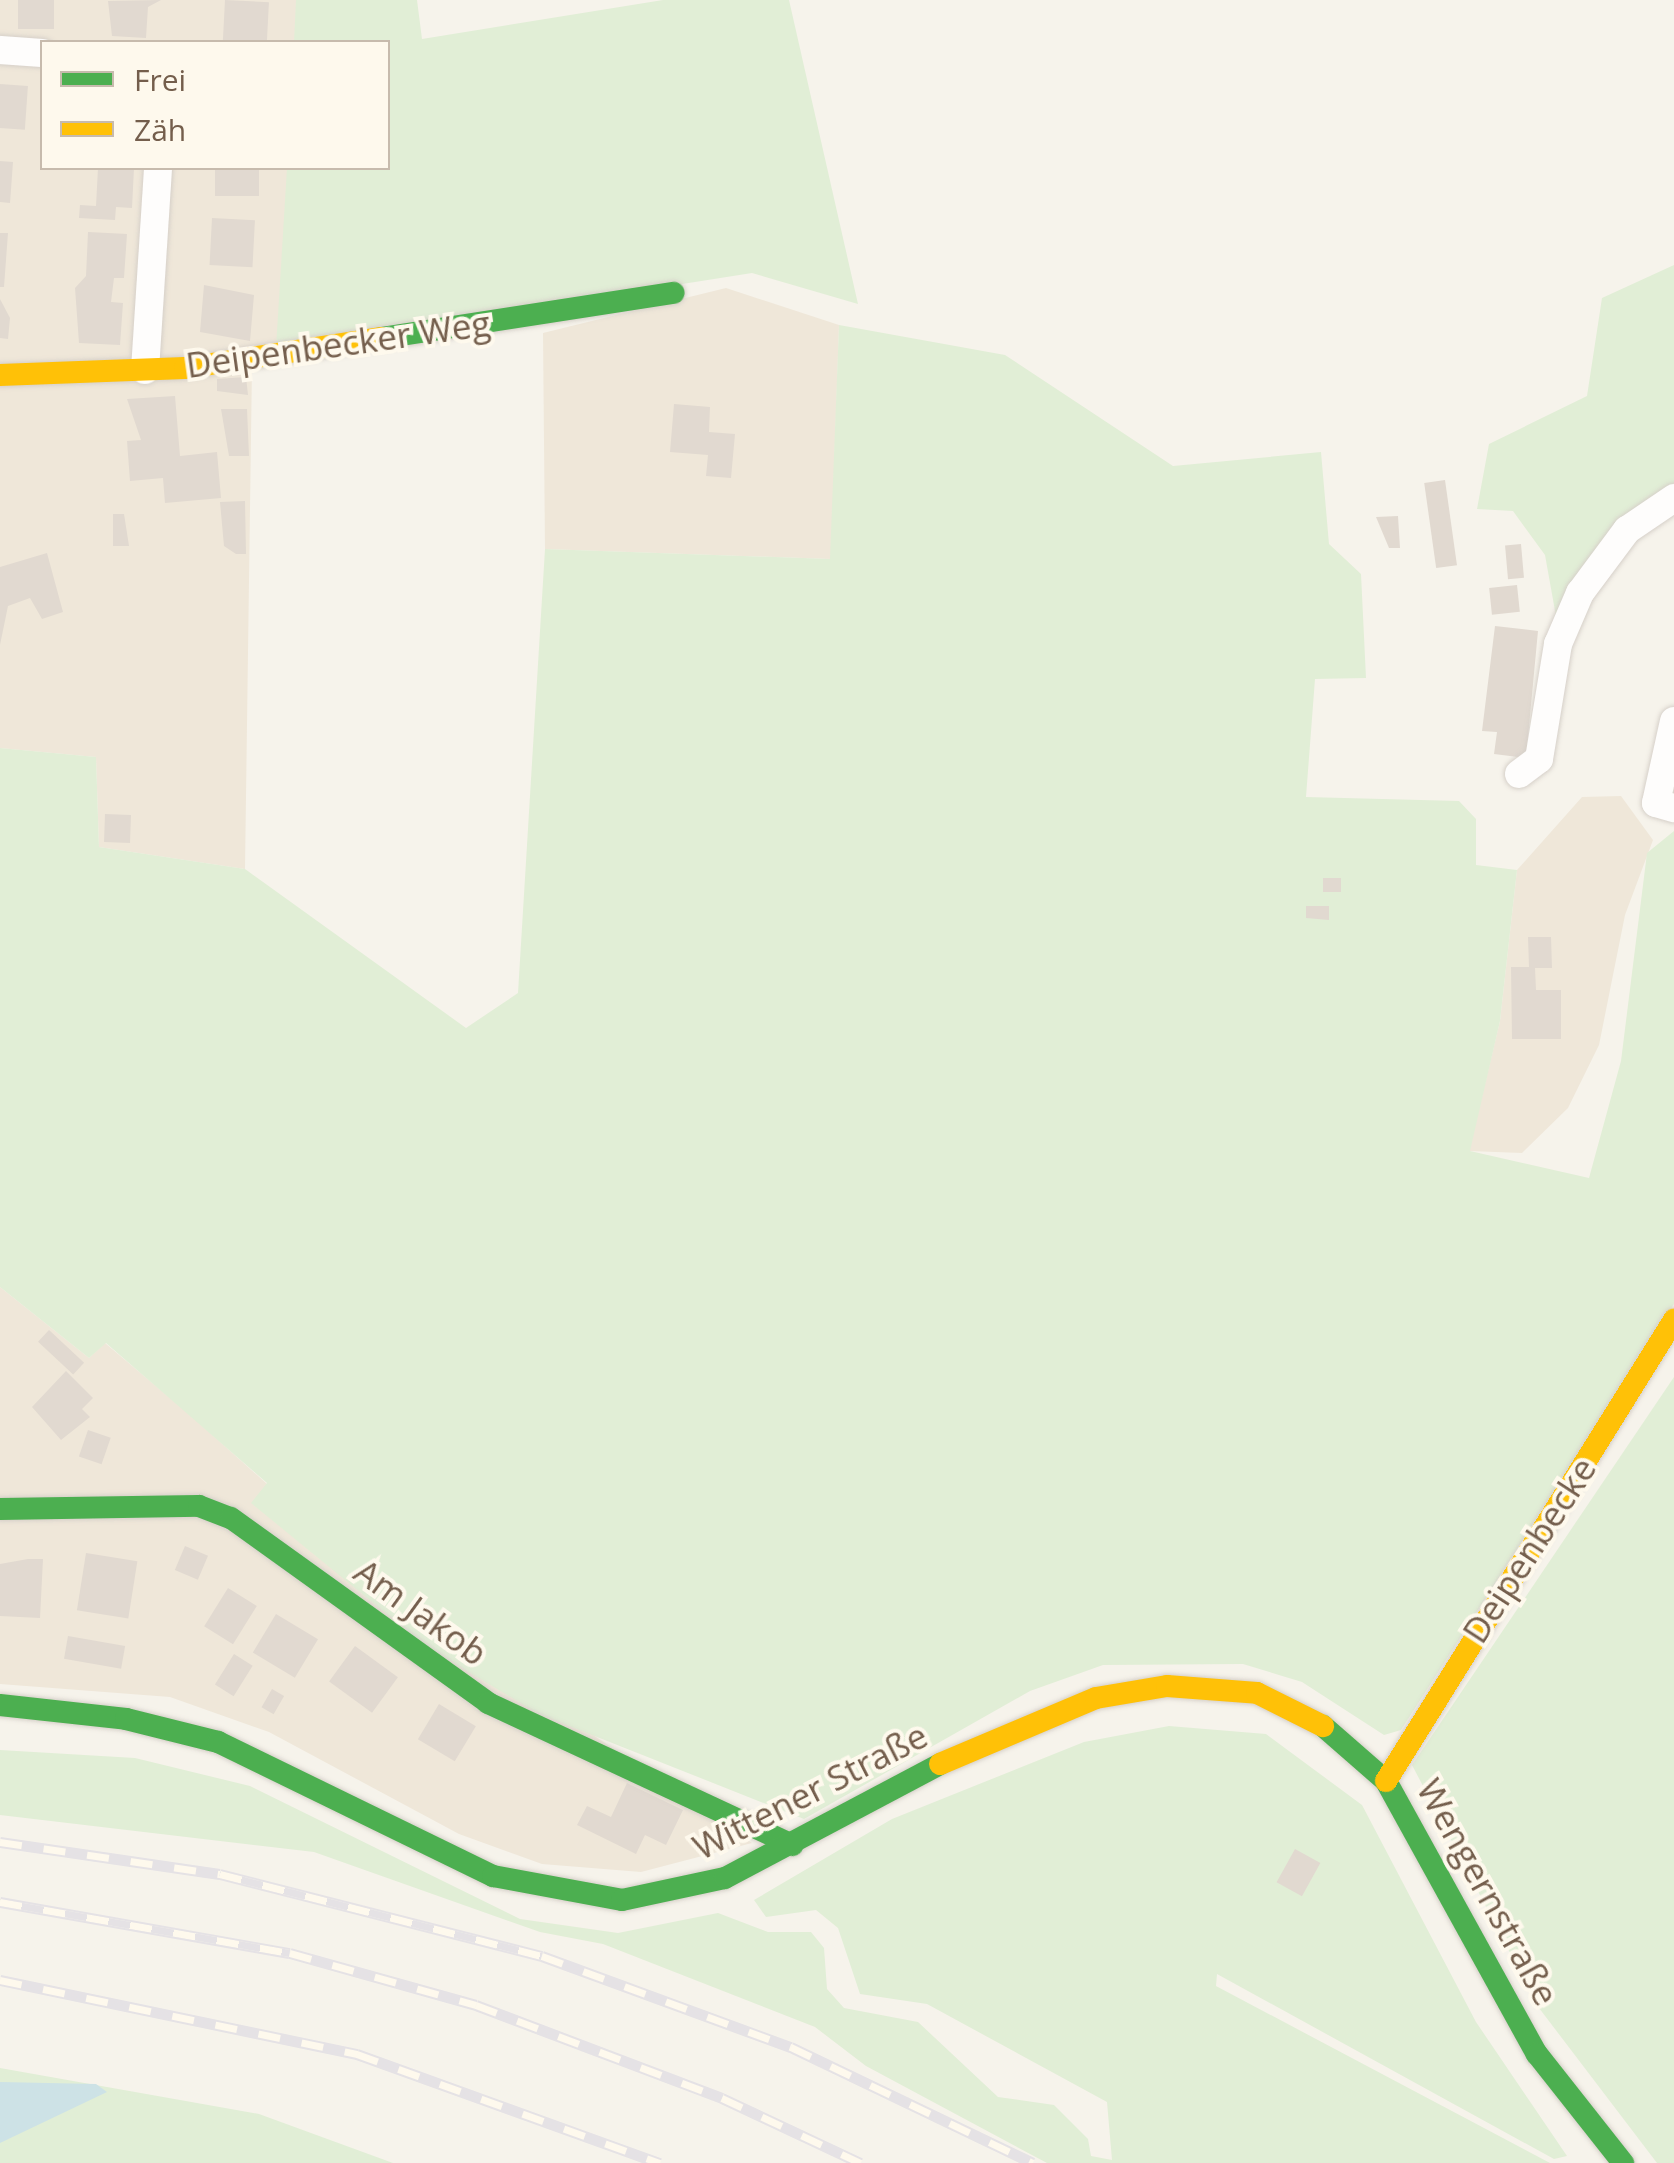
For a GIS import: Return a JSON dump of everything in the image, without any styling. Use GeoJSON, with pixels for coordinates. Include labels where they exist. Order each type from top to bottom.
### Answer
{"type":"FeatureCollection","features":[{"type":"Feature","properties":{"kind":"street"},"geometry":{"type":"LineString","coordinates":[[0,50],[40,53]]}},
{"type":"Feature","properties":{"kind":"street"},"geometry":{"type":"LineString","coordinates":[[145,370],[158,170]]}},
{"type":"Feature","properties":{"kind":"street","name":"Deipenbecker Weg"},"geometry":{"type":"LineString","coordinates":[[0,375],[145,370],[674,293]]}},
{"type":"Feature","properties":{"kind":"street"},"geometry":{"type":"LineString","coordinates":[[1519,774],[1539,759],[1558,644],[1580,594],[1627,530],[1674,498]]}},
{"type":"Feature","properties":{"kind":"street"},"geometry":{"type":"LineString","coordinates":[[1670,807],[1656,803],[1674,721]]}},
{"type":"Feature","properties":{"kind":"street","name":"Deipenbecke"},"geometry":{"type":"LineString","coordinates":[[1386,1781],[1674,1320]]}},
{"type":"Feature","properties":{"kind":"street","name":"Am Jakob"},"geometry":{"type":"LineString","coordinates":[[0,1509],[200,1506],[231,1518],[488,1703],[792,1844]]}},
{"type":"Feature","properties":{"kind":"street","name":"Wittener Straße"},"geometry":{"type":"LineString","coordinates":[[0,1706],[109,1716],[218,1742],[467,1865],[553,1892],[682,1894],[792,1844],[975,1745],[1096,1698],[1167,1686],[1258,1693]]}},
{"type":"Feature","properties":{"kind":"street","name":"Wengernstraße"},"geometry":{"type":"LineString","coordinates":[[1258,1693],[1316,1720],[1386,1781],[1537,2054],[1623,2163]]}},
{"type":"Feature","properties":{"kind":"shaded area"},"geometry":{"type":"Polygon","coordinates":[[[0,0],[417,0],[389,40],[40,40],[40,170],[377,170],[365,336],[252,365],[245,869],[99,847],[96,757],[0,748],[0,0]]]}},
{"type":"Feature","properties":{"kind":"shaded area"},"geometry":{"type":"Polygon","coordinates":[[[726,288],[839,325],[831,559],[545,549],[543,333],[726,288]]]}},
{"type":"Feature","properties":{"kind":"shaded area"},"geometry":{"type":"Polygon","coordinates":[[[1621,796],[1653,840],[1625,915],[1599,1045],[1568,1108],[1522,1153],[1469,1151],[1500,1021],[1517,870],[1582,797],[1621,796]]]}},
{"type":"Feature","properties":{"kind":"shaded area"},"geometry":{"type":"Polygon","coordinates":[[[0,1287],[89,1358],[105,1343],[189,1414],[267,1484],[252,1503],[752,1843],[641,1872],[542,1864],[459,1834],[269,1732],[170,1697],[0,1684],[0,1287]]]}},
{"type":"Feature","properties":{"kind":"shaded area"},"geometry":{"type":"Polygon","coordinates":[[[0,2082],[96,2084],[107,2092],[0,2143],[0,2082]]]}},
{"type":"Feature","properties":{"kind":"green space"},"geometry":{"type":"Polygon","coordinates":[[[296,0],[417,0],[422,39],[663,0],[789,0],[858,304],[752,273],[276,348],[287,170],[390,170],[390,40],[294,40],[296,0]]]}},
{"type":"Feature","properties":{"kind":"green space"},"geometry":{"type":"Polygon","coordinates":[[[1674,265],[1674,483],[1624,519],[1557,622],[1545,555],[1513,511],[1477,509],[1489,444],[1587,396],[1602,298],[1674,265]]]}},
{"type":"Feature","properties":{"kind":"green space"},"geometry":{"type":"Polygon","coordinates":[[[839,325],[1005,355],[1173,466],[1321,452],[1329,544],[1361,574],[1366,678],[1315,679],[1306,797],[1459,801],[1476,819],[1476,865],[1517,870],[1500,1021],[1470,1151],[1589,1178],[1621,1061],[1647,853],[1674,831],[1674,1304],[1401,1730],[1384,1735],[1302,1682],[1243,1664],[1103,1665],[1030,1691],[804,1819],[539,1714],[427,1647],[251,1503],[267,1483],[106,1343],[89,1358],[0,1287],[0,748],[96,757],[99,847],[245,869],[466,1028],[518,993],[545,549],[830,559],[839,325]]]}},
{"type":"Feature","properties":{"kind":"green space"},"geometry":{"type":"Polygon","coordinates":[[[1674,1377],[1674,2163],[1657,2163],[1539,2008],[1412,1765],[1674,1377]]]}},
{"type":"Feature","properties":{"kind":"green space"},"geometry":{"type":"Polygon","coordinates":[[[1169,1726],[1266,1734],[1362,1805],[1476,2022],[1567,2156],[1554,2159],[1217,1974],[1216,1986],[1550,2163],[1047,2163],[866,2066],[815,2027],[603,1944],[540,1932],[314,1852],[0,1815],[0,1750],[135,1758],[250,1786],[520,1919],[618,1933],[718,1913],[768,1932],[811,1932],[824,1948],[827,1989],[844,2008],[918,2022],[998,2097],[1054,2105],[1088,2139],[1091,2156],[1112,2160],[1107,2102],[927,2004],[860,1994],[838,1928],[816,1910],[766,1917],[754,1900],[892,1819],[1084,1742],[1169,1726]]]}},
{"type":"Feature","properties":{"kind":"green space"},"geometry":{"type":"Polygon","coordinates":[[[0,2068],[259,2114],[393,2163],[0,2163],[0,2068]]]}},
{"type":"Feature","properties":{"kind":"building"},"geometry":{"type":"Polygon","coordinates":[[[18,0],[54,0],[54,29],[18,29],[18,0]]]}},
{"type":"Feature","properties":{"kind":"building"},"geometry":{"type":"Polygon","coordinates":[[[161,0],[148,7],[146,38],[112,36],[108,1],[161,0]]]}},
{"type":"Feature","properties":{"kind":"building"},"geometry":{"type":"Polygon","coordinates":[[[225,0],[269,2],[267,40],[223,40],[225,0]]]}},
{"type":"Feature","properties":{"kind":"building"},"geometry":{"type":"Polygon","coordinates":[[[0,84],[28,86],[25,130],[0,128],[0,84]]]}},
{"type":"Feature","properties":{"kind":"building"},"geometry":{"type":"Polygon","coordinates":[[[0,161],[13,162],[10,203],[0,202],[0,161]]]}},
{"type":"Feature","properties":{"kind":"building"},"geometry":{"type":"Polygon","coordinates":[[[98,170],[134,170],[132,208],[116,207],[115,220],[79,218],[80,205],[96,206],[98,170]]]}},
{"type":"Feature","properties":{"kind":"building"},"geometry":{"type":"Polygon","coordinates":[[[215,170],[259,170],[259,196],[215,196],[215,170]]]}},
{"type":"Feature","properties":{"kind":"building"},"geometry":{"type":"Polygon","coordinates":[[[212,218],[255,220],[252,267],[210,265],[212,218]]]}},
{"type":"Feature","properties":{"kind":"building"},"geometry":{"type":"Polygon","coordinates":[[[88,232],[127,234],[124,278],[114,278],[111,302],[123,303],[120,345],[79,343],[75,288],[86,276],[88,232]]]}},
{"type":"Feature","properties":{"kind":"building"},"geometry":{"type":"Polygon","coordinates":[[[0,233],[8,233],[4,287],[0,287],[0,233]]]}},
{"type":"Feature","properties":{"kind":"building"},"geometry":{"type":"Polygon","coordinates":[[[204,285],[254,295],[250,341],[200,332],[204,285]]]}},
{"type":"Feature","properties":{"kind":"building"},"geometry":{"type":"Polygon","coordinates":[[[0,299],[10,318],[8,339],[0,338],[0,299]]]}},
{"type":"Feature","properties":{"kind":"building"},"geometry":{"type":"Polygon","coordinates":[[[246,377],[248,395],[217,391],[217,379],[246,377]]]}},
{"type":"Feature","properties":{"kind":"building"},"geometry":{"type":"Polygon","coordinates":[[[175,396],[180,456],[217,452],[221,498],[165,503],[163,478],[130,481],[127,441],[141,440],[127,399],[175,396]]]}},
{"type":"Feature","properties":{"kind":"building"},"geometry":{"type":"Polygon","coordinates":[[[674,404],[710,407],[709,432],[735,434],[731,478],[706,476],[708,455],[670,452],[674,404]]]}},
{"type":"Feature","properties":{"kind":"building"},"geometry":{"type":"Polygon","coordinates":[[[221,409],[247,409],[249,456],[229,456],[221,409]]]}},
{"type":"Feature","properties":{"kind":"building"},"geometry":{"type":"Polygon","coordinates":[[[1445,480],[1457,565],[1436,568],[1424,483],[1445,480]]]}},
{"type":"Feature","properties":{"kind":"building"},"geometry":{"type":"Polygon","coordinates":[[[245,501],[246,554],[236,554],[224,546],[220,502],[245,501]]]}},
{"type":"Feature","properties":{"kind":"building"},"geometry":{"type":"Polygon","coordinates":[[[113,514],[124,514],[129,546],[113,546],[113,514]]]}},
{"type":"Feature","properties":{"kind":"building"},"geometry":{"type":"Polygon","coordinates":[[[1398,516],[1400,548],[1389,548],[1376,517],[1398,516]]]}},
{"type":"Feature","properties":{"kind":"building"},"geometry":{"type":"Polygon","coordinates":[[[1521,544],[1524,578],[1508,579],[1505,545],[1521,544]]]}},
{"type":"Feature","properties":{"kind":"building"},"geometry":{"type":"Polygon","coordinates":[[[47,553],[63,612],[42,619],[30,598],[8,606],[0,645],[0,567],[47,553]]]}},
{"type":"Feature","properties":{"kind":"building"},"geometry":{"type":"Polygon","coordinates":[[[1517,585],[1520,612],[1492,615],[1489,588],[1517,585]]]}},
{"type":"Feature","properties":{"kind":"building"},"geometry":{"type":"Polygon","coordinates":[[[1495,626],[1538,631],[1526,758],[1494,754],[1497,732],[1482,731],[1495,626]]]}},
{"type":"Feature","properties":{"kind":"building"},"geometry":{"type":"Polygon","coordinates":[[[105,814],[131,815],[130,843],[104,842],[105,814]]]}},
{"type":"Feature","properties":{"kind":"building"},"geometry":{"type":"Polygon","coordinates":[[[1323,878],[1341,878],[1341,892],[1323,892],[1323,878]]]}},
{"type":"Feature","properties":{"kind":"building"},"geometry":{"type":"Polygon","coordinates":[[[1306,906],[1329,906],[1329,920],[1306,918],[1306,906]]]}},
{"type":"Feature","properties":{"kind":"building"},"geometry":{"type":"Polygon","coordinates":[[[1528,937],[1551,937],[1552,968],[1535,968],[1536,990],[1561,990],[1561,1039],[1512,1039],[1511,967],[1529,967],[1528,937]]]}},
{"type":"Feature","properties":{"kind":"building"},"geometry":{"type":"Polygon","coordinates":[[[49,1330],[84,1363],[73,1374],[38,1342],[49,1330]]]}},
{"type":"Feature","properties":{"kind":"building"},"geometry":{"type":"Polygon","coordinates":[[[66,1371],[93,1398],[82,1409],[90,1417],[61,1440],[32,1407],[66,1371]]]}},
{"type":"Feature","properties":{"kind":"building"},"geometry":{"type":"Polygon","coordinates":[[[88,1430],[111,1438],[102,1464],[79,1456],[88,1430]]]}},
{"type":"Feature","properties":{"kind":"building"},"geometry":{"type":"Polygon","coordinates":[[[185,1546],[208,1556],[198,1580],[175,1570],[185,1546]]]}},
{"type":"Feature","properties":{"kind":"building"},"geometry":{"type":"Polygon","coordinates":[[[86,1553],[137,1561],[128,1618],[77,1610],[86,1553]]]}},
{"type":"Feature","properties":{"kind":"building"},"geometry":{"type":"Polygon","coordinates":[[[43,1559],[40,1618],[0,1616],[0,1564],[43,1559]]]}},
{"type":"Feature","properties":{"kind":"building"},"geometry":{"type":"Polygon","coordinates":[[[228,1588],[257,1606],[233,1644],[204,1626],[228,1588]]]}},
{"type":"Feature","properties":{"kind":"building"},"geometry":{"type":"Polygon","coordinates":[[[276,1614],[318,1639],[295,1678],[253,1653],[276,1614]]]}},
{"type":"Feature","properties":{"kind":"building"},"geometry":{"type":"Polygon","coordinates":[[[68,1636],[125,1646],[121,1669],[64,1659],[68,1636]]]}},
{"type":"Feature","properties":{"kind":"building"},"geometry":{"type":"Polygon","coordinates":[[[355,1646],[398,1677],[372,1713],[329,1682],[355,1646]]]}},
{"type":"Feature","properties":{"kind":"building"},"geometry":{"type":"Polygon","coordinates":[[[234,1654],[253,1666],[234,1696],[215,1685],[234,1654]]]}},
{"type":"Feature","properties":{"kind":"building"},"geometry":{"type":"Polygon","coordinates":[[[272,1689],[284,1696],[274,1714],[262,1707],[272,1689]]]}},
{"type":"Feature","properties":{"kind":"building"},"geometry":{"type":"Polygon","coordinates":[[[439,1704],[476,1726],[455,1761],[418,1739],[439,1704]]]}},
{"type":"Feature","properties":{"kind":"building"},"geometry":{"type":"Polygon","coordinates":[[[627,1783],[683,1810],[666,1845],[645,1835],[636,1854],[577,1825],[587,1806],[611,1817],[627,1783]]]}},
{"type":"Feature","properties":{"kind":"building"},"geometry":{"type":"Polygon","coordinates":[[[1295,1849],[1320,1863],[1302,1896],[1277,1882],[1295,1849]]]}},
{"type":"Feature","properties":{"kind":"railway"},"geometry":{"type":"LineString","coordinates":[[0,1842],[220,1874],[542,1956],[791,2047],[1033,2163]]}},
{"type":"Feature","properties":{"kind":"railway"},"geometry":{"type":"LineString","coordinates":[[0,1902],[290,1953],[476,2005],[722,2098],[861,2163]]}},
{"type":"Feature","properties":{"kind":"railway"},"geometry":{"type":"LineString","coordinates":[[0,1980],[357,2054],[660,2163]]}},
{"type":"Feature","properties":{"kind":"traffic: fast"},"geometry":{"type":"LineString","coordinates":[[382,338],[674,293]]}},
{"type":"Feature","properties":{"kind":"traffic: fast"},"geometry":{"type":"LineString","coordinates":[[0,1509],[199,1506],[231,1518],[488,1703],[792,1845]]}},
{"type":"Feature","properties":{"kind":"traffic: fast"},"geometry":{"type":"LineString","coordinates":[[0,1705],[126,1719],[218,1742],[493,1876],[622,1900],[725,1878],[940,1764]]}},
{"type":"Feature","properties":{"kind":"traffic: fast"},"geometry":{"type":"LineString","coordinates":[[1323,1726],[1386,1781],[1537,2054],[1623,2163]]}},
{"type":"Feature","properties":{"kind":"traffic: slow"},"geometry":{"type":"LineString","coordinates":[[0,375],[185,368],[382,338]]}},
{"type":"Feature","properties":{"kind":"traffic: slow"},"geometry":{"type":"LineString","coordinates":[[1386,1781],[1674,1320]]}},
{"type":"Feature","properties":{"kind":"traffic: slow"},"geometry":{"type":"LineString","coordinates":[[940,1764],[1096,1698],[1167,1686],[1257,1693],[1323,1726]]}}]}
